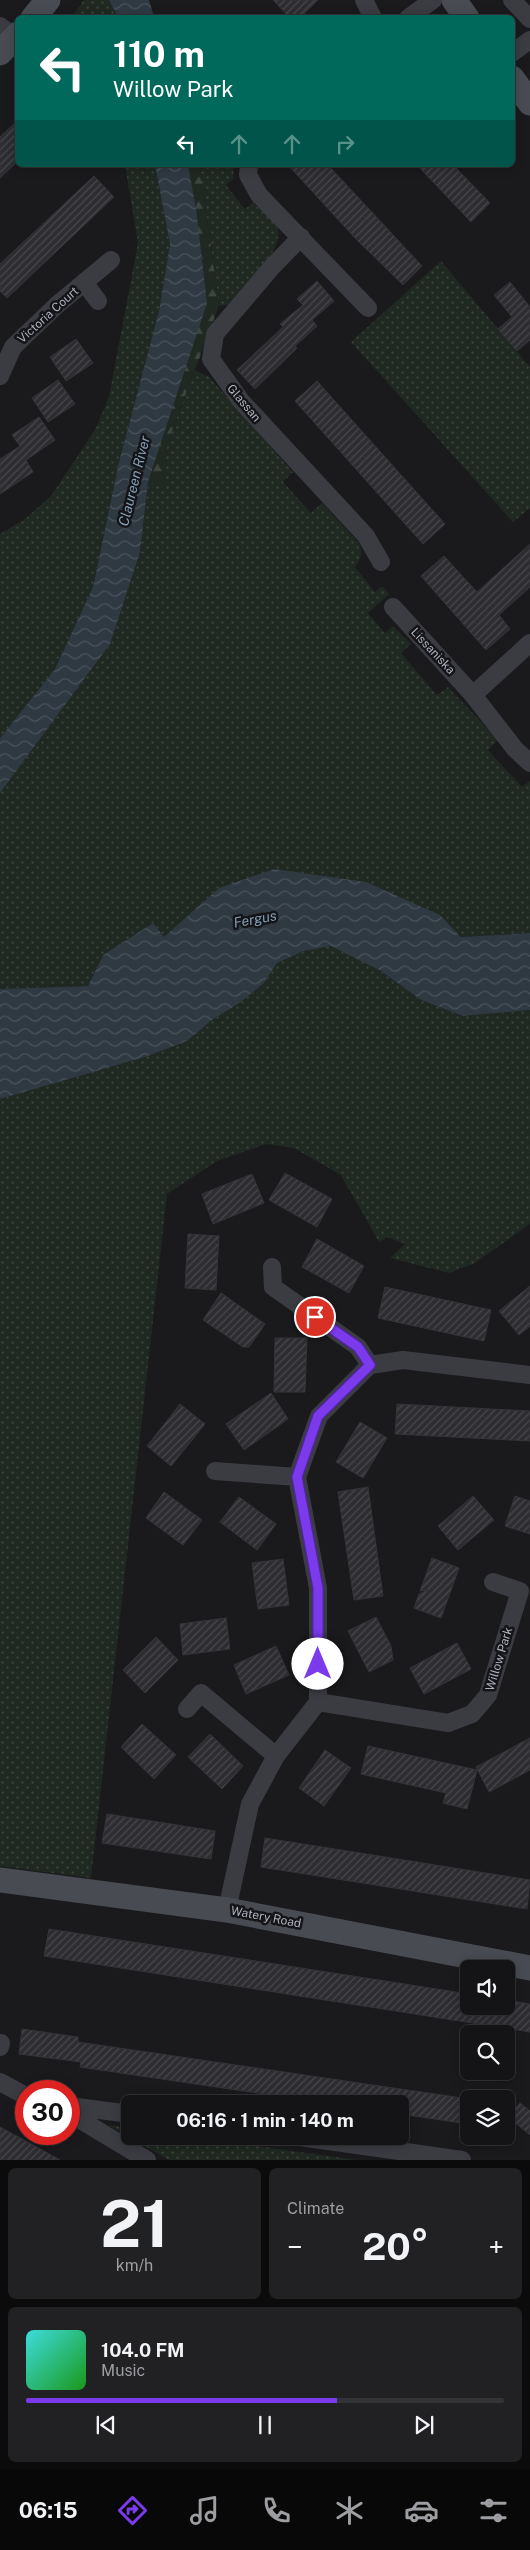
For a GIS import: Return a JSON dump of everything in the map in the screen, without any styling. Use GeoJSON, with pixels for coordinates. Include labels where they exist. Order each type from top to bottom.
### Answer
{"type":"FeatureCollection","features":[{"type":"Feature","properties":{"kind":"street"},"geometry":{"type":"LineString","coordinates":[[35,15],[48,0]]}},
{"type":"Feature","properties":{"kind":"street"},"geometry":{"type":"LineString","coordinates":[[364,0],[372,15]]}},
{"type":"Feature","properties":{"kind":"street"},"geometry":{"type":"LineString","coordinates":[[412,15],[433,0]]}},
{"type":"Feature","properties":{"kind":"street"},"geometry":{"type":"LineString","coordinates":[[454,0],[465,15]]}},
{"type":"Feature","properties":{"kind":"street"},"geometry":{"type":"LineString","coordinates":[[512,0],[530,19]]}},
{"type":"Feature","properties":{"kind":"street"},"geometry":{"type":"LineString","coordinates":[[515,52],[530,40]]}},
{"type":"Feature","properties":{"kind":"street"},"geometry":{"type":"LineString","coordinates":[[515,82],[530,103]]}},
{"type":"Feature","properties":{"kind":"street"},"geometry":{"type":"LineString","coordinates":[[249,167],[248,175],[259,195],[368,308]]}},
{"type":"Feature","properties":{"kind":"street","name":"Glassan"},"geometry":{"type":"LineString","coordinates":[[301,237],[272,267],[215,334],[210,359],[241,401],[366,536],[381,562]]}},
{"type":"Feature","properties":{"kind":"street","name":"Victoria Court"},"geometry":{"type":"LineString","coordinates":[[0,376],[13,347],[111,260]]}},
{"type":"Feature","properties":{"kind":"street","name":"Victoria Court"},"geometry":{"type":"LineString","coordinates":[[84,282],[98,301]]}},
{"type":"Feature","properties":{"kind":"street","name":"Lissaniska"},"geometry":{"type":"LineString","coordinates":[[393,607],[473,695],[515,749],[530,763]]}},
{"type":"Feature","properties":{"kind":"street"},"geometry":{"type":"LineString","coordinates":[[473,695],[530,643]]}},
{"type":"Feature","properties":{"kind":"street"},"geometry":{"type":"LineString","coordinates":[[272,1268],[273,1287],[358,1347],[370,1365]]}},
{"type":"Feature","properties":{"kind":"street"},"geometry":{"type":"LineString","coordinates":[[227,1910],[250,1804],[276,1756],[318,1702],[318,1588],[297,1477],[318,1416],[370,1365],[403,1360],[530,1375]]}},
{"type":"Feature","properties":{"kind":"street"},"geometry":{"type":"LineString","coordinates":[[215,1471],[297,1477]]}},
{"type":"Feature","properties":{"kind":"street","name":"Willow Park"},"geometry":{"type":"LineString","coordinates":[[318,1702],[448,1723],[472,1714],[488,1695],[520,1590],[494,1582]]}},
{"type":"Feature","properties":{"kind":"street"},"geometry":{"type":"LineString","coordinates":[[187,1709],[202,1692],[276,1756]]}},
{"type":"Feature","properties":{"kind":"street","name":"Watery Road"},"geometry":{"type":"LineString","coordinates":[[0,1880],[227,1910],[530,1968]]}},
{"type":"Feature","properties":{"kind":"street"},"geometry":{"type":"LineString","coordinates":[[0,2082],[15,2090]]}},
{"type":"Feature","properties":{"kind":"street"},"geometry":{"type":"LineString","coordinates":[[80,2107],[121,2113]]}},
{"type":"Feature","properties":{"kind":"street"},"geometry":{"type":"LineString","coordinates":[[80,2120],[147,2160]]}},
{"type":"Feature","properties":{"kind":"street"},"geometry":{"type":"LineString","coordinates":[[343,2145],[404,2156],[462,2160]]}},
{"type":"Feature","properties":{"kind":"green space"},"geometry":{"type":"Polygon","coordinates":[[[84,0],[109,0],[117,15],[73,15],[84,0]]]}},
{"type":"Feature","properties":{"kind":"green space"},"geometry":{"type":"Polygon","coordinates":[[[125,167],[155,167],[170,244],[159,311],[119,462],[93,587],[55,669],[0,738],[0,534],[25,519],[51,496],[95,430],[109,397],[138,243],[125,167]]]}},
{"type":"Feature","properties":{"kind":"green space"},"geometry":{"type":"Polygon","coordinates":[[[188,167],[200,167],[219,306],[167,444],[164,486],[148,482],[186,367],[196,208],[188,167]]]}},
{"type":"Feature","properties":{"kind":"green space"},"geometry":{"type":"Polygon","coordinates":[[[200,167],[233,167],[234,178],[226,185],[245,209],[253,203],[268,216],[276,225],[279,234],[271,255],[253,278],[228,305],[219,306],[200,167]]]}},
{"type":"Feature","properties":{"kind":"green space"},"geometry":{"type":"Polygon","coordinates":[[[441,261],[530,367],[530,508],[513,522],[351,342],[441,261]]]}},
{"type":"Feature","properties":{"kind":"green space"},"geometry":{"type":"Polygon","coordinates":[[[195,370],[209,377],[293,472],[283,482],[311,513],[322,503],[359,543],[361,556],[355,567],[375,592],[382,586],[389,594],[368,613],[385,633],[393,626],[411,644],[401,653],[437,695],[448,687],[498,740],[488,750],[522,787],[530,781],[530,933],[461,937],[440,915],[219,888],[164,938],[153,923],[103,955],[88,986],[0,989],[0,793],[110,644],[140,552],[148,482],[164,485],[167,444],[195,370]]]}},
{"type":"Feature","properties":{"kind":"green space"},"geometry":{"type":"Polygon","coordinates":[[[331,946],[381,971],[421,1000],[463,1016],[530,1010],[530,1224],[475,1263],[449,1273],[390,1258],[405,1244],[387,1237],[379,1242],[341,1175],[294,1148],[266,1144],[217,1161],[167,1194],[91,1878],[0,1866],[0,1099],[145,1057],[187,1041],[212,1020],[241,1002],[264,983],[277,963],[304,951],[331,946]]]}},
{"type":"Feature","properties":{"kind":"green space"},"geometry":{"type":"Polygon","coordinates":[[[108,2125],[121,2127],[121,2132],[108,2125]]]}},
{"type":"Feature","properties":{"kind":"green space"},"geometry":{"type":"Polygon","coordinates":[[[143,2145],[250,2145],[356,2160],[169,2160],[143,2145]]]}},
{"type":"Feature","properties":{"kind":"water"},"geometry":{"type":"Polygon","coordinates":[[[109,0],[149,0],[153,15],[117,15],[109,0]]]}},
{"type":"Feature","properties":{"kind":"water","name":"Claureen River"},"geometry":{"type":"Polygon","coordinates":[[[155,167],[188,167],[196,208],[207,303],[148,482],[140,552],[110,644],[0,793],[0,738],[55,669],[93,587],[119,462],[159,311],[170,244],[155,167]]]}},
{"type":"Feature","properties":{"kind":"water","name":"Fergus"},"geometry":{"type":"Polygon","coordinates":[[[274,869],[366,882],[440,915],[461,937],[530,933],[530,1010],[463,1016],[421,1000],[381,971],[331,946],[304,951],[277,963],[264,983],[241,1002],[212,1020],[187,1041],[145,1057],[0,1099],[0,989],[88,986],[103,955],[153,923],[164,937],[219,888],[274,869]]]}},
{"type":"Feature","properties":{"kind":"building"},"geometry":{"type":"Polygon","coordinates":[[[273,0],[318,0],[303,15],[287,15],[273,0]]]}},
{"type":"Feature","properties":{"kind":"building"},"geometry":{"type":"Polygon","coordinates":[[[15,123],[15,164],[0,178],[0,137],[15,123]]]}},
{"type":"Feature","properties":{"kind":"building"},"geometry":{"type":"Polygon","coordinates":[[[290,167],[330,167],[422,266],[403,285],[355,238],[290,167]]]}},
{"type":"Feature","properties":{"kind":"building"},"geometry":{"type":"Polygon","coordinates":[[[419,167],[455,167],[490,203],[471,222],[419,167]]]}},
{"type":"Feature","properties":{"kind":"building"},"geometry":{"type":"Polygon","coordinates":[[[94,176],[114,197],[7,298],[0,291],[0,264],[94,176]]]}},
{"type":"Feature","properties":{"kind":"building"},"geometry":{"type":"Polygon","coordinates":[[[317,281],[334,301],[312,320],[317,326],[295,346],[297,348],[255,389],[237,370],[283,327],[280,324],[303,305],[297,299],[317,281]]]}},
{"type":"Feature","properties":{"kind":"building"},"geometry":{"type":"Polygon","coordinates":[[[510,282],[530,307],[530,340],[517,351],[498,329],[512,317],[494,295],[510,282]]]}},
{"type":"Feature","properties":{"kind":"building"},"geometry":{"type":"Polygon","coordinates":[[[76,339],[93,363],[66,381],[50,357],[76,339]]]}},
{"type":"Feature","properties":{"kind":"building"},"geometry":{"type":"Polygon","coordinates":[[[58,380],[75,404],[48,422],[32,398],[58,380]]]}},
{"type":"Feature","properties":{"kind":"building"},"geometry":{"type":"Polygon","coordinates":[[[317,381],[445,524],[423,544],[295,401],[317,381]]]}},
{"type":"Feature","properties":{"kind":"building"},"geometry":{"type":"Polygon","coordinates":[[[39,417],[55,440],[26,460],[33,472],[0,494],[0,459],[20,446],[12,435],[39,417]]]}},
{"type":"Feature","properties":{"kind":"building"},"geometry":{"type":"Polygon","coordinates":[[[530,544],[530,587],[499,615],[510,629],[486,650],[421,576],[444,556],[477,592],[530,544]]]}},
{"type":"Feature","properties":{"kind":"building"},"geometry":{"type":"Polygon","coordinates":[[[285,1173],[332,1199],[317,1227],[269,1200],[285,1173]]]}},
{"type":"Feature","properties":{"kind":"building"},"geometry":{"type":"Polygon","coordinates":[[[252,1174],[264,1203],[213,1224],[202,1194],[252,1174]]]}},
{"type":"Feature","properties":{"kind":"building"},"geometry":{"type":"Polygon","coordinates":[[[188,1234],[219,1236],[216,1290],[185,1288],[188,1234]]]}},
{"type":"Feature","properties":{"kind":"building"},"geometry":{"type":"Polygon","coordinates":[[[317,1239],[364,1266],[349,1293],[302,1267],[317,1239]]]}},
{"type":"Feature","properties":{"kind":"building"},"geometry":{"type":"Polygon","coordinates":[[[530,1286],[530,1326],[519,1335],[499,1311],[530,1286]]]}},
{"type":"Feature","properties":{"kind":"building"},"geometry":{"type":"Polygon","coordinates":[[[385,1287],[491,1310],[484,1341],[378,1318],[385,1287]]]}},
{"type":"Feature","properties":{"kind":"building"},"geometry":{"type":"Polygon","coordinates":[[[221,1293],[265,1324],[249,1347],[243,1347],[203,1320],[221,1293]]]}},
{"type":"Feature","properties":{"kind":"building"},"geometry":{"type":"Polygon","coordinates":[[[275,1338],[307,1338],[305,1392],[274,1392],[275,1338]]]}},
{"type":"Feature","properties":{"kind":"building"},"geometry":{"type":"Polygon","coordinates":[[[271,1393],[288,1419],[244,1450],[226,1424],[271,1393]]]}},
{"type":"Feature","properties":{"kind":"building"},"geometry":{"type":"Polygon","coordinates":[[[180,1404],[205,1424],[171,1466],[147,1446],[180,1404]]]}},
{"type":"Feature","properties":{"kind":"building"},"geometry":{"type":"Polygon","coordinates":[[[397,1404],[530,1411],[530,1441],[395,1434],[397,1404]]]}},
{"type":"Feature","properties":{"kind":"building"},"geometry":{"type":"Polygon","coordinates":[[[360,1422],[387,1438],[363,1478],[336,1462],[360,1422]]]}},
{"type":"Feature","properties":{"kind":"building"},"geometry":{"type":"Polygon","coordinates":[[[368,1487],[383,1596],[354,1600],[338,1492],[368,1487]]]}},
{"type":"Feature","properties":{"kind":"building"},"geometry":{"type":"Polygon","coordinates":[[[164,1492],[202,1520],[183,1545],[146,1518],[164,1492]]]}},
{"type":"Feature","properties":{"kind":"building"},"geometry":{"type":"Polygon","coordinates":[[[473,1496],[494,1520],[458,1550],[438,1526],[473,1496]]]}},
{"type":"Feature","properties":{"kind":"building"},"geometry":{"type":"Polygon","coordinates":[[[515,1496],[530,1501],[530,1534],[505,1526],[515,1496]]]}},
{"type":"Feature","properties":{"kind":"building"},"geometry":{"type":"Polygon","coordinates":[[[239,1497],[276,1524],[257,1550],[220,1522],[239,1497]]]}},
{"type":"Feature","properties":{"kind":"building"},"geometry":{"type":"Polygon","coordinates":[[[432,1558],[459,1568],[441,1618],[414,1608],[419,1594],[428,1590],[420,1591],[432,1558]]]}},
{"type":"Feature","properties":{"kind":"building"},"geometry":{"type":"Polygon","coordinates":[[[283,1559],[289,1605],[258,1609],[252,1563],[283,1559]]]}},
{"type":"Feature","properties":{"kind":"building"},"geometry":{"type":"Polygon","coordinates":[[[376,1617],[391,1646],[393,1660],[369,1672],[348,1631],[376,1617]]]}},
{"type":"Feature","properties":{"kind":"building"},"geometry":{"type":"Polygon","coordinates":[[[226,1618],[230,1649],[183,1655],[180,1624],[226,1618]]]}},
{"type":"Feature","properties":{"kind":"building"},"geometry":{"type":"Polygon","coordinates":[[[156,1637],[178,1660],[145,1693],[123,1670],[156,1637]]]}},
{"type":"Feature","properties":{"kind":"building"},"geometry":{"type":"Polygon","coordinates":[[[457,1643],[471,1669],[424,1694],[410,1668],[457,1643]]]}},
{"type":"Feature","properties":{"kind":"building"},"geometry":{"type":"Polygon","coordinates":[[[276,1646],[289,1675],[246,1694],[234,1665],[276,1646]]]}},
{"type":"Feature","properties":{"kind":"building"},"geometry":{"type":"Polygon","coordinates":[[[142,1724],[176,1755],[154,1779],[121,1747],[142,1724]]]}},
{"type":"Feature","properties":{"kind":"building"},"geometry":{"type":"Polygon","coordinates":[[[210,1734],[243,1766],[222,1789],[188,1757],[210,1734]]]}},
{"type":"Feature","properties":{"kind":"building"},"geometry":{"type":"Polygon","coordinates":[[[530,1738],[530,1770],[489,1792],[476,1767],[530,1738]]]}},
{"type":"Feature","properties":{"kind":"building"},"geometry":{"type":"Polygon","coordinates":[[[368,1746],[477,1770],[467,1809],[443,1803],[446,1793],[361,1774],[368,1746]]]}},
{"type":"Feature","properties":{"kind":"building"},"geometry":{"type":"Polygon","coordinates":[[[325,1750],[351,1768],[324,1806],[299,1788],[325,1750]]]}},
{"type":"Feature","properties":{"kind":"building"},"geometry":{"type":"Polygon","coordinates":[[[107,1814],[215,1831],[211,1859],[102,1843],[107,1814]]]}},
{"type":"Feature","properties":{"kind":"building"},"geometry":{"type":"Polygon","coordinates":[[[265,1838],[530,1880],[527,1909],[261,1867],[265,1838]]]}},
{"type":"Feature","properties":{"kind":"building"},"geometry":{"type":"Polygon","coordinates":[[[49,1929],[460,1993],[460,2015],[515,2015],[515,2002],[530,2004],[530,2032],[515,2030],[515,2025],[485,2025],[44,1956],[49,1929]]]}},
{"type":"Feature","properties":{"kind":"building"},"geometry":{"type":"Polygon","coordinates":[[[22,2029],[78,2037],[78,2042],[460,2098],[460,2123],[409,2115],[409,2095],[271,2095],[80,2067],[81,2062],[19,2054],[22,2029]]]}},
{"type":"Feature","properties":{"kind":"building"},"geometry":{"type":"Polygon","coordinates":[[[520,2103],[530,2111],[530,2135],[515,2123],[515,2109],[520,2103]]]}},
{"type":"Feature","properties":{"kind":"building"},"geometry":{"type":"Polygon","coordinates":[[[0,2127],[15,2135],[15,2145],[33,2145],[60,2160],[0,2160],[0,2127]]]}},
{"type":"Feature","properties":{"kind":"route"},"geometry":{"type":"LineString","coordinates":[[315,1317],[358,1347],[370,1365],[318,1416],[297,1477],[318,1588],[318,1664]]}}]}
